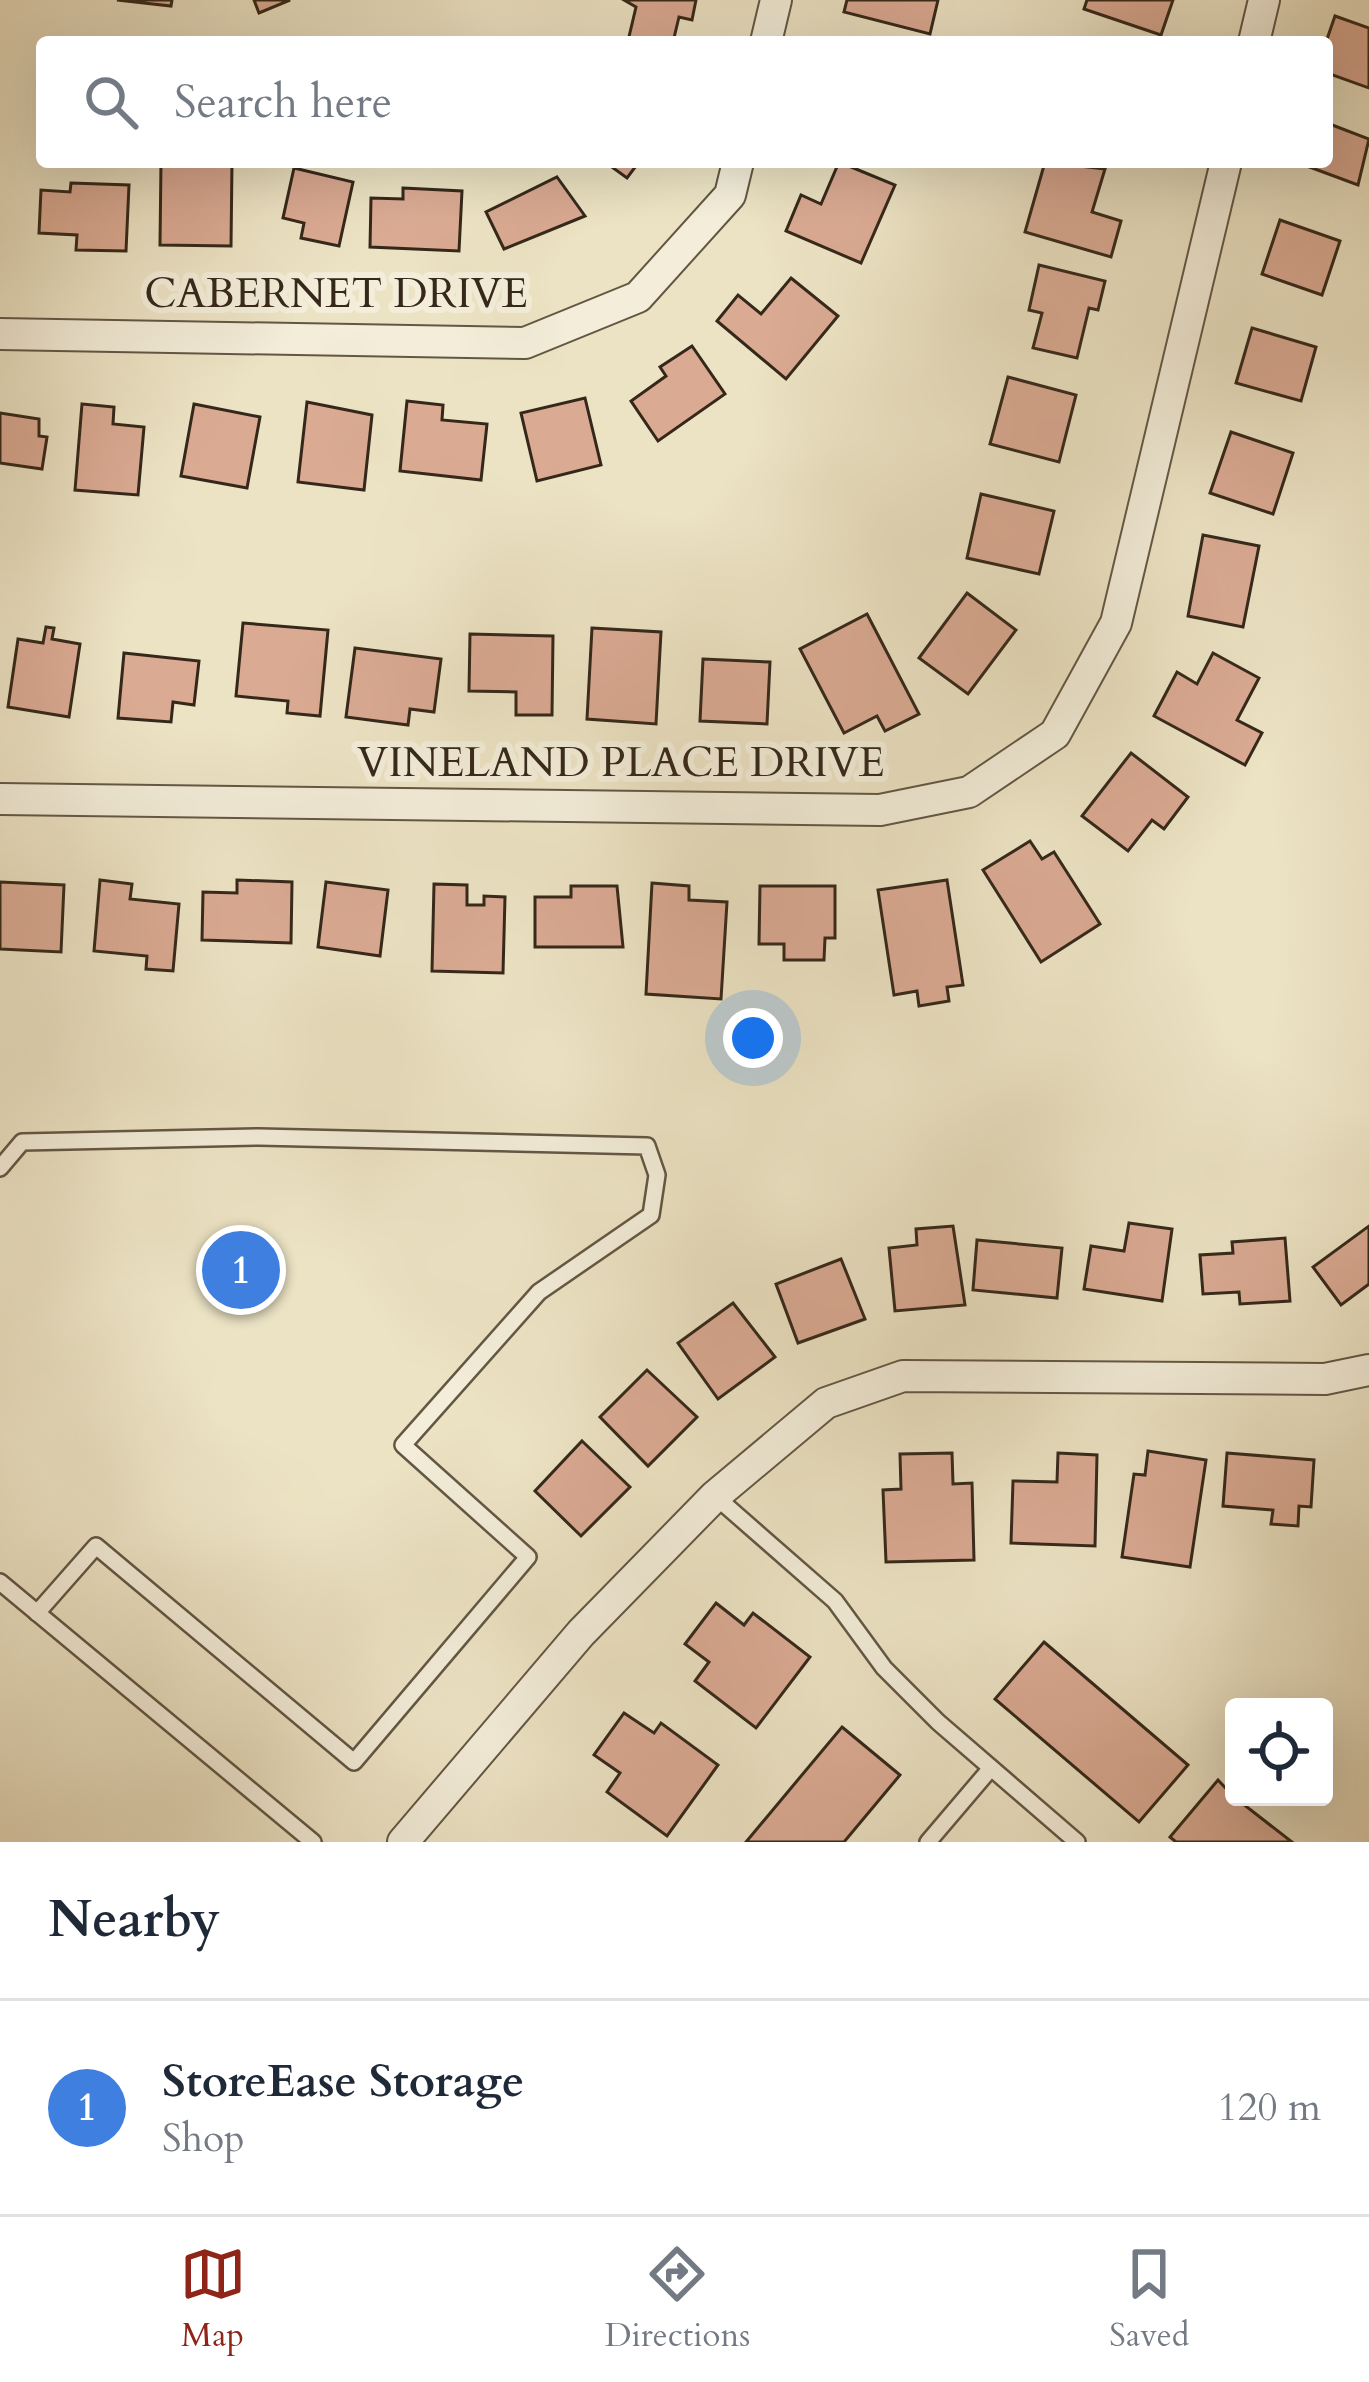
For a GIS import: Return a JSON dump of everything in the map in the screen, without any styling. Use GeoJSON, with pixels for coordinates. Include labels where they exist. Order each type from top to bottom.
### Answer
{"type":"FeatureCollection","features":[{"type":"Feature","properties":{"kind":"street"},"geometry":{"type":"LineString","coordinates":[[767,36],[776,0]]}},
{"type":"Feature","properties":{"kind":"street"},"geometry":{"type":"LineString","coordinates":[[1256,36],[1264,0]]}},
{"type":"Feature","properties":{"kind":"street","name":"CABERNET DRIVE"},"geometry":{"type":"LineString","coordinates":[[0,334],[525,343],[638,297],[730,195],[737,168]]}},
{"type":"Feature","properties":{"kind":"street","name":"VINELAND PLACE DRIVE"},"geometry":{"type":"LineString","coordinates":[[0,800],[880,810],[969,792],[1055,734],[1116,623],[1225,168]]}},
{"type":"Feature","properties":{"kind":"street"},"geometry":{"type":"LineString","coordinates":[[403,1842],[581,1634],[715,1496],[826,1402],[903,1376],[1325,1379],[1369,1370]]}},
{"type":"Feature","properties":{"kind":"lane"},"geometry":{"type":"LineString","coordinates":[[0,1168],[22,1142],[260,1137],[647,1146],[657,1175],[651,1215],[539,1292],[403,1444],[528,1557],[354,1762],[96,1546],[37,1613]]}},
{"type":"Feature","properties":{"kind":"lane"},"geometry":{"type":"LineString","coordinates":[[715,1496],[835,1601],[884,1668],[1077,1842]]}},
{"type":"Feature","properties":{"kind":"lane"},"geometry":{"type":"LineString","coordinates":[[0,1582],[313,1842]]}},
{"type":"Feature","properties":{"kind":"lane"},"geometry":{"type":"LineString","coordinates":[[928,1842],[991,1768]]}},
{"type":"Feature","properties":{"kind":"building"},"geometry":{"type":"Polygon","coordinates":[[[117,0],[172,0],[171,6],[117,0]]]}},
{"type":"Feature","properties":{"kind":"building"},"geometry":{"type":"Polygon","coordinates":[[[254,0],[290,0],[259,13],[254,0]]]}},
{"type":"Feature","properties":{"kind":"building"},"geometry":{"type":"Polygon","coordinates":[[[624,0],[696,0],[692,20],[679,17],[674,36],[629,36],[636,7],[624,0]]]}},
{"type":"Feature","properties":{"kind":"building"},"geometry":{"type":"Polygon","coordinates":[[[847,0],[938,0],[930,34],[844,12],[847,0]]]}},
{"type":"Feature","properties":{"kind":"building"},"geometry":{"type":"Polygon","coordinates":[[[1087,0],[1173,0],[1161,35],[1084,9],[1087,0]]]}},
{"type":"Feature","properties":{"kind":"building"},"geometry":{"type":"Polygon","coordinates":[[[1335,16],[1369,28],[1369,88],[1333,75],[1333,36],[1328,36],[1335,16]]]}},
{"type":"Feature","properties":{"kind":"building"},"geometry":{"type":"Polygon","coordinates":[[[1333,125],[1369,139],[1358,185],[1312,168],[1333,168],[1333,125]]]}},
{"type":"Feature","properties":{"kind":"building"},"geometry":{"type":"Polygon","coordinates":[[[161,168],[232,168],[231,246],[160,245],[161,168]]]}},
{"type":"Feature","properties":{"kind":"building"},"geometry":{"type":"Polygon","coordinates":[[[294,168],[353,182],[339,246],[301,238],[304,223],[283,218],[294,168]]]}},
{"type":"Feature","properties":{"kind":"building"},"geometry":{"type":"Polygon","coordinates":[[[613,168],[634,168],[627,178],[613,168]]]}},
{"type":"Feature","properties":{"kind":"building"},"geometry":{"type":"Polygon","coordinates":[[[836,168],[854,168],[895,185],[861,263],[786,231],[801,195],[821,204],[836,168]]]}},
{"type":"Feature","properties":{"kind":"building"},"geometry":{"type":"Polygon","coordinates":[[[1043,168],[1105,169],[1092,212],[1121,221],[1111,257],[1025,232],[1043,168]]]}},
{"type":"Feature","properties":{"kind":"building"},"geometry":{"type":"Polygon","coordinates":[[[557,177],[585,216],[504,249],[486,212],[557,177]]]}},
{"type":"Feature","properties":{"kind":"building"},"geometry":{"type":"Polygon","coordinates":[[[71,183],[129,185],[126,251],[76,250],[77,235],[39,233],[41,190],[70,192],[71,183]]]}},
{"type":"Feature","properties":{"kind":"building"},"geometry":{"type":"Polygon","coordinates":[[[403,188],[462,191],[459,251],[370,247],[371,198],[403,199],[403,188]]]}},
{"type":"Feature","properties":{"kind":"building"},"geometry":{"type":"Polygon","coordinates":[[[1280,220],[1340,241],[1322,295],[1262,274],[1280,220]]]}},
{"type":"Feature","properties":{"kind":"building"},"geometry":{"type":"Polygon","coordinates":[[[1039,265],[1105,281],[1098,310],[1089,308],[1077,358],[1033,348],[1042,313],[1029,310],[1039,265]]]}},
{"type":"Feature","properties":{"kind":"building"},"geometry":{"type":"Polygon","coordinates":[[[791,278],[838,316],[786,379],[717,321],[738,295],[761,314],[791,278]]]}},
{"type":"Feature","properties":{"kind":"building"},"geometry":{"type":"Polygon","coordinates":[[[1252,328],[1316,347],[1301,401],[1236,383],[1252,328]]]}},
{"type":"Feature","properties":{"kind":"building"},"geometry":{"type":"Polygon","coordinates":[[[692,346],[725,394],[658,441],[631,401],[666,376],[660,367],[692,346]]]}},
{"type":"Feature","properties":{"kind":"building"},"geometry":{"type":"Polygon","coordinates":[[[1008,377],[1076,395],[1059,462],[990,444],[1008,377]]]}},
{"type":"Feature","properties":{"kind":"building"},"geometry":{"type":"Polygon","coordinates":[[[585,398],[601,465],[537,481],[521,413],[585,398]]]}},
{"type":"Feature","properties":{"kind":"building"},"geometry":{"type":"Polygon","coordinates":[[[407,401],[443,405],[442,420],[487,424],[481,480],[400,471],[407,401]]]}},
{"type":"Feature","properties":{"kind":"building"},"geometry":{"type":"Polygon","coordinates":[[[307,402],[372,415],[364,490],[298,482],[307,402]]]}},
{"type":"Feature","properties":{"kind":"building"},"geometry":{"type":"Polygon","coordinates":[[[82,404],[114,407],[113,424],[144,427],[138,495],[75,490],[82,404]]]}},
{"type":"Feature","properties":{"kind":"building"},"geometry":{"type":"Polygon","coordinates":[[[194,404],[260,417],[247,488],[181,476],[194,404]]]}},
{"type":"Feature","properties":{"kind":"building"},"geometry":{"type":"Polygon","coordinates":[[[0,413],[39,419],[39,436],[47,437],[42,469],[0,463],[0,413]]]}},
{"type":"Feature","properties":{"kind":"building"},"geometry":{"type":"Polygon","coordinates":[[[1231,432],[1293,453],[1273,514],[1210,493],[1231,432]]]}},
{"type":"Feature","properties":{"kind":"building"},"geometry":{"type":"Polygon","coordinates":[[[981,494],[1054,511],[1039,574],[967,558],[981,494]]]}},
{"type":"Feature","properties":{"kind":"building"},"geometry":{"type":"Polygon","coordinates":[[[1203,535],[1259,546],[1243,627],[1188,616],[1203,535]]]}},
{"type":"Feature","properties":{"kind":"building"},"geometry":{"type":"Polygon","coordinates":[[[967,593],[1016,630],[968,694],[919,658],[967,593]]]}},
{"type":"Feature","properties":{"kind":"building"},"geometry":{"type":"Polygon","coordinates":[[[867,614],[919,714],[885,731],[877,716],[844,733],[800,649],[867,614]]]}},
{"type":"Feature","properties":{"kind":"building"},"geometry":{"type":"Polygon","coordinates":[[[243,623],[328,630],[320,716],[287,713],[288,701],[236,696],[243,623]]]}},
{"type":"Feature","properties":{"kind":"building"},"geometry":{"type":"Polygon","coordinates":[[[46,627],[54,628],[52,639],[80,644],[69,717],[8,707],[18,639],[43,643],[46,627]]]}},
{"type":"Feature","properties":{"kind":"building"},"geometry":{"type":"Polygon","coordinates":[[[592,628],[661,632],[656,724],[587,719],[592,628]]]}},
{"type":"Feature","properties":{"kind":"building"},"geometry":{"type":"Polygon","coordinates":[[[470,634],[553,636],[552,715],[516,715],[516,692],[469,691],[470,634]]]}},
{"type":"Feature","properties":{"kind":"building"},"geometry":{"type":"Polygon","coordinates":[[[355,648],[441,659],[434,712],[410,709],[408,725],[346,717],[355,648]]]}},
{"type":"Feature","properties":{"kind":"building"},"geometry":{"type":"Polygon","coordinates":[[[124,653],[199,661],[194,705],[173,702],[171,722],[118,718],[124,653]]]}},
{"type":"Feature","properties":{"kind":"building"},"geometry":{"type":"Polygon","coordinates":[[[1213,653],[1259,678],[1237,720],[1262,733],[1245,765],[1154,716],[1177,672],[1197,684],[1213,653]]]}},
{"type":"Feature","properties":{"kind":"building"},"geometry":{"type":"Polygon","coordinates":[[[703,659],[770,662],[767,724],[700,721],[703,659]]]}},
{"type":"Feature","properties":{"kind":"building"},"geometry":{"type":"Polygon","coordinates":[[[1131,753],[1188,797],[1164,829],[1152,820],[1128,851],[1082,816],[1131,753]]]}},
{"type":"Feature","properties":{"kind":"building"},"geometry":{"type":"Polygon","coordinates":[[[1030,841],[1042,859],[1054,852],[1100,924],[1041,962],[983,870],[1030,841]]]}},
{"type":"Feature","properties":{"kind":"building"},"geometry":{"type":"Polygon","coordinates":[[[100,880],[132,884],[130,899],[179,904],[173,971],[146,969],[147,956],[94,951],[100,880]]]}},
{"type":"Feature","properties":{"kind":"building"},"geometry":{"type":"Polygon","coordinates":[[[237,880],[292,882],[291,943],[202,940],[203,892],[237,893],[237,880]]]}},
{"type":"Feature","properties":{"kind":"building"},"geometry":{"type":"Polygon","coordinates":[[[947,880],[963,985],[947,987],[949,1001],[919,1006],[917,991],[894,995],[878,890],[947,880]]]}},
{"type":"Feature","properties":{"kind":"building"},"geometry":{"type":"Polygon","coordinates":[[[0,882],[64,885],[61,952],[0,949],[0,882]]]}},
{"type":"Feature","properties":{"kind":"building"},"geometry":{"type":"Polygon","coordinates":[[[326,882],[388,890],[380,956],[318,947],[326,882]]]}},
{"type":"Feature","properties":{"kind":"building"},"geometry":{"type":"Polygon","coordinates":[[[652,883],[689,886],[689,900],[727,902],[721,999],[646,994],[652,883]]]}},
{"type":"Feature","properties":{"kind":"building"},"geometry":{"type":"Polygon","coordinates":[[[434,884],[467,885],[467,905],[484,905],[484,896],[505,897],[503,973],[432,971],[434,884]]]}},
{"type":"Feature","properties":{"kind":"building"},"geometry":{"type":"Polygon","coordinates":[[[571,886],[617,886],[623,947],[535,947],[535,897],[571,897],[571,886]]]}},
{"type":"Feature","properties":{"kind":"building"},"geometry":{"type":"Polygon","coordinates":[[[760,886],[835,886],[835,938],[825,938],[824,960],[784,960],[784,944],[759,944],[760,886]]]}},
{"type":"Feature","properties":{"kind":"building"},"geometry":{"type":"Polygon","coordinates":[[[1129,1223],[1172,1229],[1162,1301],[1084,1289],[1091,1246],[1124,1251],[1129,1223]]]}},
{"type":"Feature","properties":{"kind":"building"},"geometry":{"type":"Polygon","coordinates":[[[953,1226],[965,1305],[895,1311],[889,1248],[917,1245],[916,1229],[953,1226]]]}},
{"type":"Feature","properties":{"kind":"building"},"geometry":{"type":"Polygon","coordinates":[[[1369,1226],[1369,1284],[1341,1305],[1313,1267],[1369,1226]]]}},
{"type":"Feature","properties":{"kind":"building"},"geometry":{"type":"Polygon","coordinates":[[[1285,1238],[1290,1301],[1240,1304],[1239,1292],[1203,1294],[1200,1255],[1233,1253],[1232,1242],[1285,1238]]]}},
{"type":"Feature","properties":{"kind":"building"},"geometry":{"type":"Polygon","coordinates":[[[977,1240],[1062,1248],[1057,1298],[973,1290],[977,1240]]]}},
{"type":"Feature","properties":{"kind":"building"},"geometry":{"type":"Polygon","coordinates":[[[841,1259],[865,1319],[798,1343],[776,1284],[841,1259]]]}},
{"type":"Feature","properties":{"kind":"building"},"geometry":{"type":"Polygon","coordinates":[[[733,1303],[775,1357],[718,1399],[678,1343],[733,1303]]]}},
{"type":"Feature","properties":{"kind":"building"},"geometry":{"type":"Polygon","coordinates":[[[647,1370],[697,1417],[648,1466],[600,1417],[647,1370]]]}},
{"type":"Feature","properties":{"kind":"building"},"geometry":{"type":"Polygon","coordinates":[[[582,1441],[630,1487],[581,1536],[535,1491],[582,1441]]]}},
{"type":"Feature","properties":{"kind":"building"},"geometry":{"type":"Polygon","coordinates":[[[1148,1451],[1206,1460],[1190,1567],[1122,1557],[1134,1474],[1145,1475],[1148,1451]]]}},
{"type":"Feature","properties":{"kind":"building"},"geometry":{"type":"Polygon","coordinates":[[[952,1453],[953,1484],[972,1483],[974,1560],[886,1562],[883,1490],[901,1489],[900,1454],[952,1453]]]}},
{"type":"Feature","properties":{"kind":"building"},"geometry":{"type":"Polygon","coordinates":[[[1058,1453],[1097,1455],[1095,1546],[1011,1543],[1013,1481],[1057,1482],[1058,1453]]]}},
{"type":"Feature","properties":{"kind":"building"},"geometry":{"type":"Polygon","coordinates":[[[1227,1453],[1314,1460],[1311,1507],[1299,1506],[1298,1526],[1271,1524],[1273,1510],[1223,1506],[1227,1453]]]}},
{"type":"Feature","properties":{"kind":"building"},"geometry":{"type":"Polygon","coordinates":[[[716,1603],[744,1625],[753,1613],[810,1657],[756,1728],[695,1681],[709,1662],[685,1644],[716,1603]]]}},
{"type":"Feature","properties":{"kind":"building"},"geometry":{"type":"Polygon","coordinates":[[[1044,1642],[1188,1765],[1139,1822],[995,1699],[1044,1642]]]}},
{"type":"Feature","properties":{"kind":"building"},"geometry":{"type":"Polygon","coordinates":[[[624,1713],[654,1733],[661,1723],[718,1765],[667,1836],[607,1792],[620,1773],[594,1755],[624,1713]]]}},
{"type":"Feature","properties":{"kind":"building"},"geometry":{"type":"Polygon","coordinates":[[[842,1727],[900,1775],[844,1842],[746,1842],[842,1727]]]}},
{"type":"Feature","properties":{"kind":"building"},"geometry":{"type":"Polygon","coordinates":[[[1218,1780],[1225,1787],[1225,1806],[1246,1806],[1292,1842],[1176,1842],[1170,1837],[1218,1780]]]}},
{"type":"Feature","properties":{"kind":"place","name":"StoreEase Storage"},"geometry":{"type":"Point","coordinates":[241,1270]}}]}
